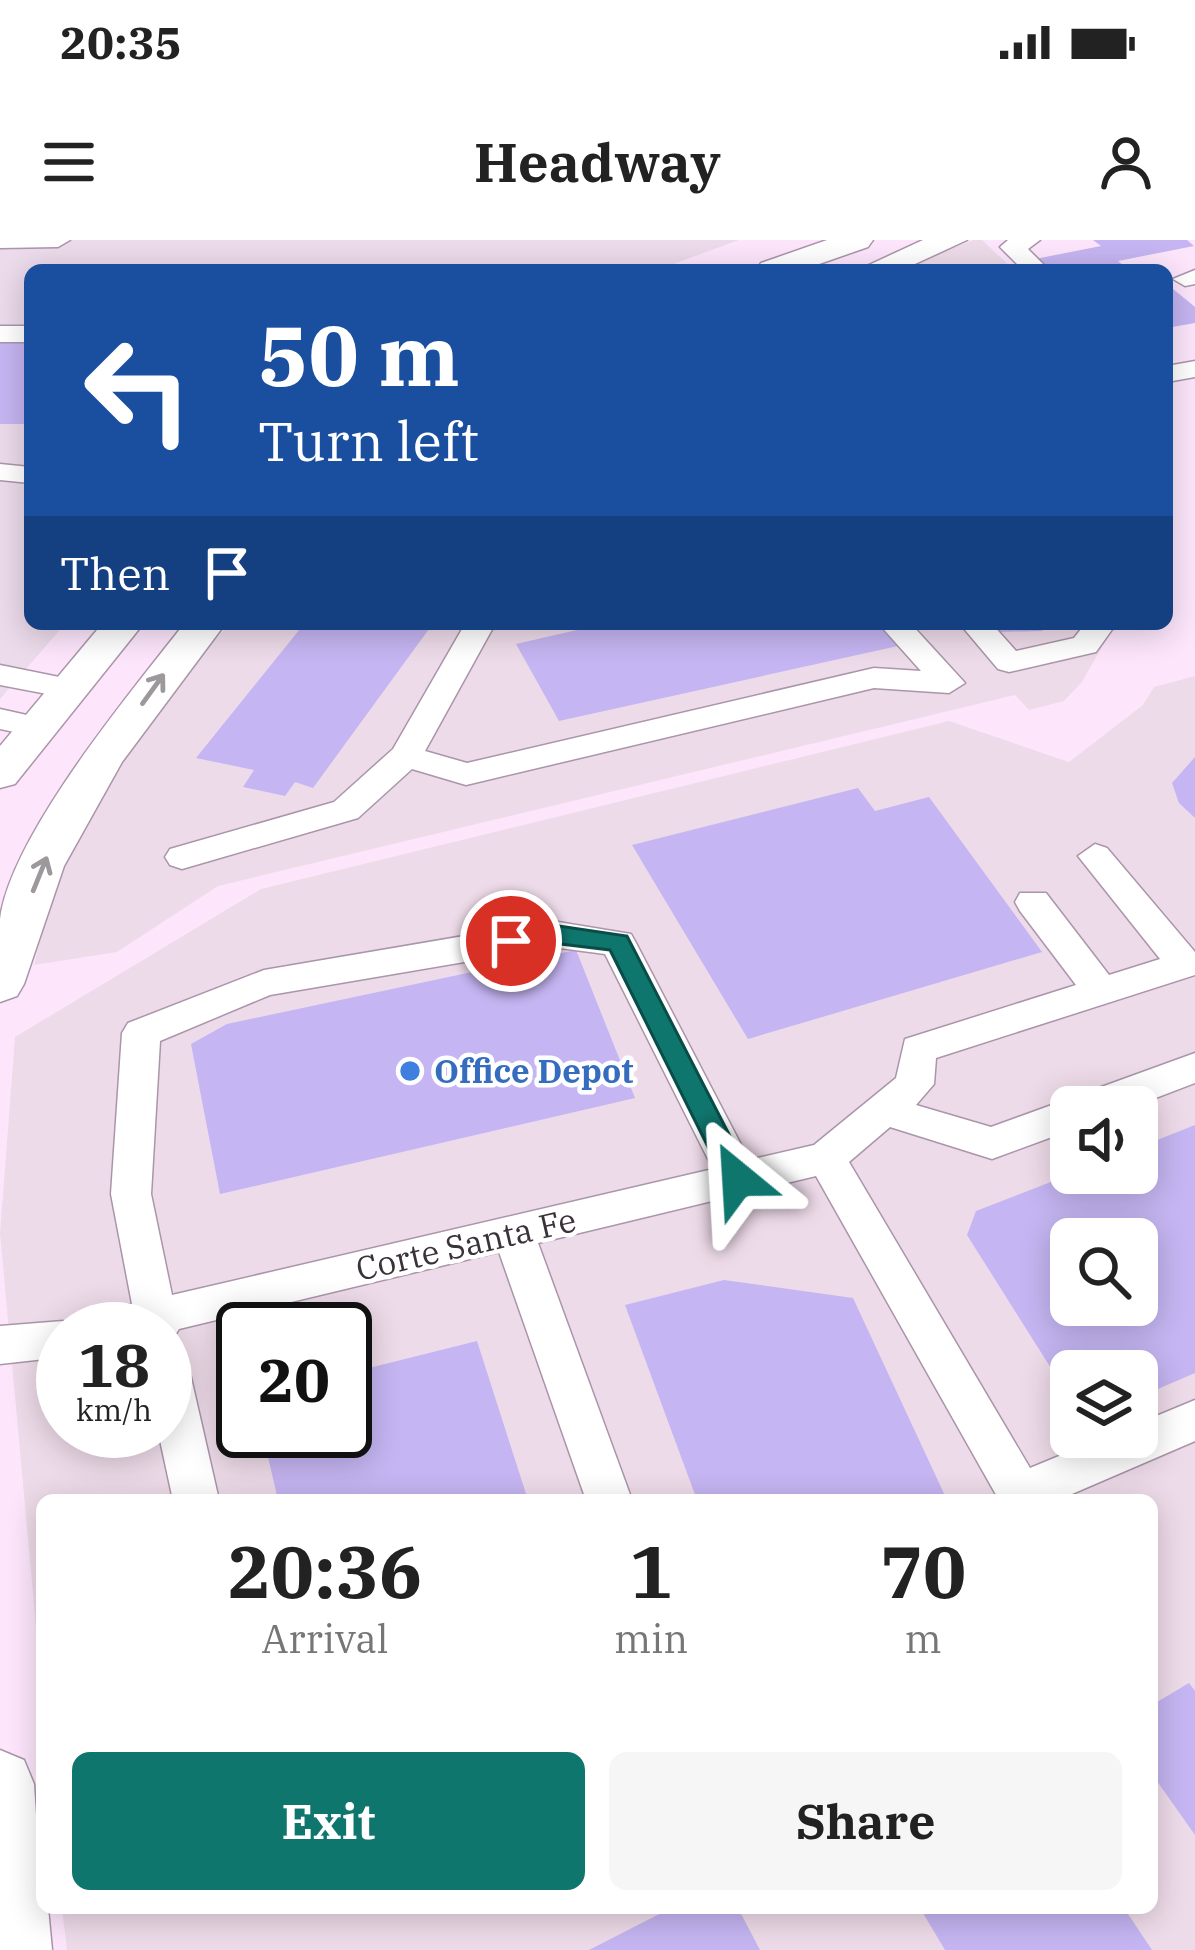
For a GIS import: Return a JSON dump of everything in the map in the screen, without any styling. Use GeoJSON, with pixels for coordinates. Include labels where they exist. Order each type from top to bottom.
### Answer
{"type":"FeatureCollection","features":[{"type":"Feature","properties":{"kind":"main road"},"geometry":{"type":"LineString","coordinates":[[789,264],[856,240]]}},
{"type":"Feature","properties":{"kind":"main road"},"geometry":{"type":"LineString","coordinates":[[889,264],[951,240]]}},
{"type":"Feature","properties":{"kind":"main road"},"geometry":{"type":"LineString","coordinates":[[0,774],[19,723],[68,688],[119,630]]}},
{"type":"Feature","properties":{"kind":"main road"},"geometry":{"type":"LineString","coordinates":[[0,984],[41,866],[104,756],[200,630]]}},
{"type":"Feature","properties":{"kind":"main road"},"geometry":{"type":"LineString","coordinates":[[0,1784],[17,1950]]}},
{"type":"Feature","properties":{"kind":"street"},"geometry":{"type":"LineString","coordinates":[[0,241],[58,240]]}},
{"type":"Feature","properties":{"kind":"street"},"geometry":{"type":"LineString","coordinates":[[1028,240],[1012,247],[1030,264]]}},
{"type":"Feature","properties":{"kind":"street"},"geometry":{"type":"LineString","coordinates":[[182,857],[346,810],[406,756],[477,630]]}},
{"type":"Feature","properties":{"kind":"street"},"geometry":{"type":"LineString","coordinates":[[406,756],[466,774],[874,678],[949,683],[899,630]]}},
{"type":"Feature","properties":{"kind":"street"},"geometry":{"type":"LineString","coordinates":[[980,630],[1009,662],[1085,645],[1096,630]]}},
{"type":"Feature","properties":{"kind":"street"},"geometry":{"type":"LineString","coordinates":[[0,675],[68,688]]}},
{"type":"Feature","properties":{"kind":"street"},"geometry":{"type":"LineString","coordinates":[[1021,1494],[826,1158],[914,1084],[918,1048],[1185,965],[1095,856]]}},
{"type":"Feature","properties":{"kind":"street"},"geometry":{"type":"LineString","coordinates":[[1033,902],[1101,991]]}},
{"type":"Feature","properties":{"kind":"street"},"geometry":{"type":"LineString","coordinates":[[153,1302],[131,1194],[141,1033],[264,983],[552,934],[618,943],[738,1179]]}},
{"type":"Feature","properties":{"kind":"street"},"geometry":{"type":"LineString","coordinates":[[1147,1086],[1195,1068]]}},
{"type":"Feature","properties":{"kind":"street"},"geometry":{"type":"LineString","coordinates":[[886,1111],[992,1143],[1050,1122]]}},
{"type":"Feature","properties":{"kind":"street","name":"Corte Santa Fe"},"geometry":{"type":"LineString","coordinates":[[192,1326],[513,1232],[826,1158]]}},
{"type":"Feature","properties":{"kind":"street"},"geometry":{"type":"LineString","coordinates":[[513,1232],[607,1494]]}},
{"type":"Feature","properties":{"kind":"street"},"geometry":{"type":"LineString","coordinates":[[0,1345],[36,1342]]}},
{"type":"Feature","properties":{"kind":"street"},"geometry":{"type":"LineString","coordinates":[[1030,1494],[1195,1420]]}},
{"type":"Feature","properties":{"kind":"street"},"geometry":{"type":"LineString","coordinates":[[187,1458],[195,1494]]}},
{"type":"Feature","properties":{"kind":"shaded area"},"geometry":{"type":"Polygon","coordinates":[[[0,240],[739,240],[673,264],[24,264],[24,630],[60,630],[0,699],[0,240]]]}},
{"type":"Feature","properties":{"kind":"shaded area"},"geometry":{"type":"Polygon","coordinates":[[[982,240],[1008,264],[914,264],[982,240]]]}},
{"type":"Feature","properties":{"kind":"shaded area"},"geometry":{"type":"Polygon","coordinates":[[[224,630],[1112,630],[1082,682],[1064,701],[1029,710],[1015,695],[218,886],[117,952],[34,965],[56,876],[165,693],[224,630]]]}},
{"type":"Feature","properties":{"kind":"shaded area"},"geometry":{"type":"Polygon","coordinates":[[[1195,676],[1195,1950],[67,1950],[63,1914],[1158,1914],[1158,1494],[36,1494],[36,1626],[0,1233],[15,1037],[261,889],[949,721],[1069,762],[1143,705],[1154,687],[1195,676]]]}},
{"type":"Feature","properties":{"kind":"building"},"geometry":{"type":"Polygon","coordinates":[[[1093,240],[1187,240],[1194,246],[1118,261],[1122,264],[1035,264],[1030,260],[1101,246],[1093,240]]]}},
{"type":"Feature","properties":{"kind":"building"},"geometry":{"type":"Polygon","coordinates":[[[1173,289],[1195,307],[1195,323],[1173,327],[1173,289]]]}},
{"type":"Feature","properties":{"kind":"building"},"geometry":{"type":"Polygon","coordinates":[[[0,343],[24,343],[24,424],[0,424],[0,343]]]}},
{"type":"Feature","properties":{"kind":"building"},"geometry":{"type":"Polygon","coordinates":[[[299,630],[428,630],[313,788],[295,782],[285,796],[243,787],[254,770],[196,758],[299,630]]]}},
{"type":"Feature","properties":{"kind":"building"},"geometry":{"type":"Polygon","coordinates":[[[577,630],[884,630],[898,646],[559,721],[516,644],[577,630]]]}},
{"type":"Feature","properties":{"kind":"building"},"geometry":{"type":"Polygon","coordinates":[[[1195,757],[1195,818],[1179,803],[1172,783],[1195,757]]]}},
{"type":"Feature","properties":{"kind":"building"},"geometry":{"type":"Polygon","coordinates":[[[858,788],[875,811],[929,797],[1042,952],[748,1039],[632,845],[858,788]]]}},
{"type":"Feature","properties":{"kind":"building","name":"Office Depot"},"geometry":{"type":"Polygon","coordinates":[[[576,950],[635,1098],[220,1194],[191,1044],[227,1024],[576,950]]]}},
{"type":"Feature","properties":{"kind":"building"},"geometry":{"type":"Polygon","coordinates":[[[1195,1125],[1195,1373],[1158,1389],[1158,1350],[1050,1350],[1050,1367],[967,1235],[976,1211],[1050,1182],[1050,1194],[1158,1194],[1158,1140],[1195,1125]]]}},
{"type":"Feature","properties":{"kind":"building"},"geometry":{"type":"Polygon","coordinates":[[[724,1280],[853,1298],[944,1494],[695,1494],[625,1305],[724,1280]]]}},
{"type":"Feature","properties":{"kind":"building"},"geometry":{"type":"Polygon","coordinates":[[[477,1341],[526,1494],[277,1494],[268,1458],[372,1458],[372,1367],[477,1341]]]}},
{"type":"Feature","properties":{"kind":"building"},"geometry":{"type":"Polygon","coordinates":[[[1189,1683],[1195,1691],[1195,1835],[1158,1783],[1158,1701],[1189,1683]]]}},
{"type":"Feature","properties":{"kind":"building"},"geometry":{"type":"Polygon","coordinates":[[[659,1914],[741,1914],[760,1950],[589,1950],[659,1914]]]}},
{"type":"Feature","properties":{"kind":"building"},"geometry":{"type":"Polygon","coordinates":[[[924,1914],[1128,1914],[1152,1950],[945,1950],[924,1914]]]}},
{"type":"Feature","properties":{"kind":"place","name":"Office Depot"},"geometry":{"type":"Point","coordinates":[410,1071]}},
{"type":"Feature","properties":{"kind":"route"},"geometry":{"type":"LineString","coordinates":[[511,941],[552,934],[618,943],[738,1179]]}}]}
